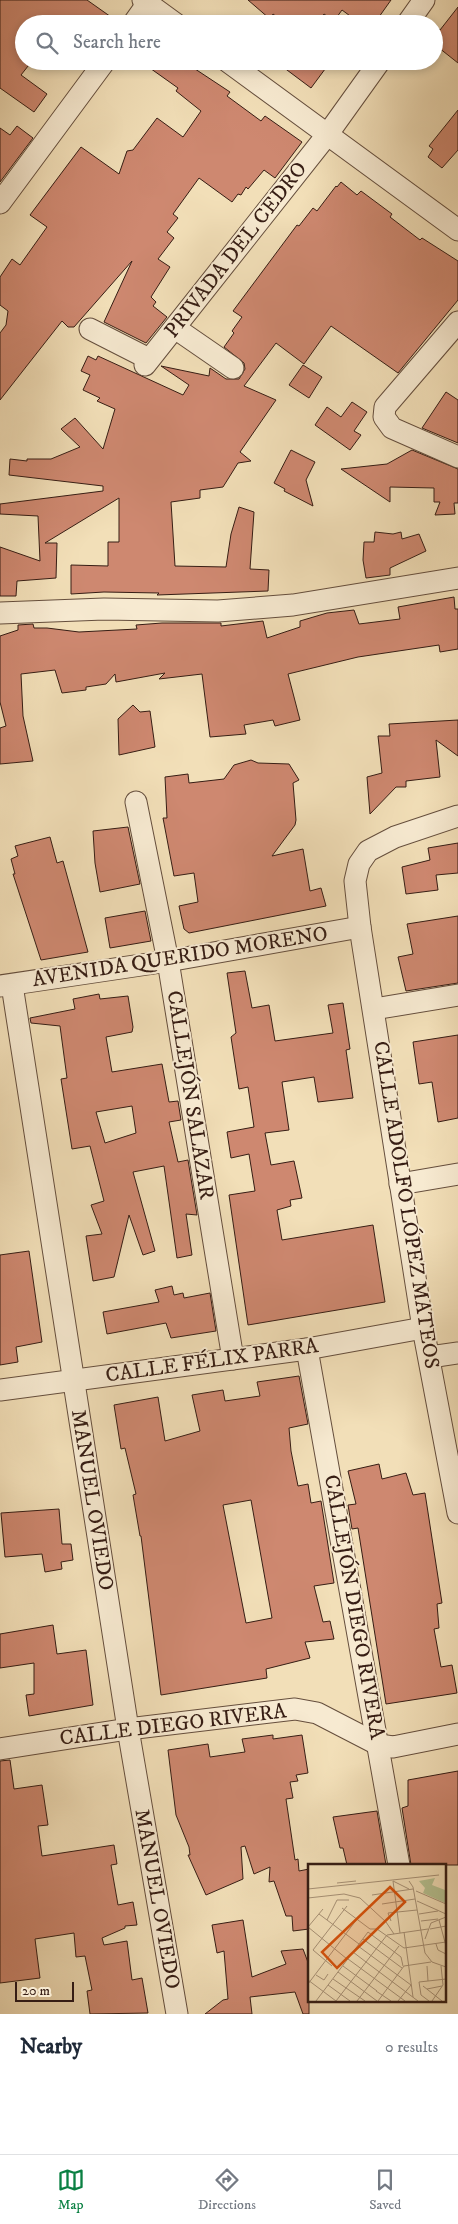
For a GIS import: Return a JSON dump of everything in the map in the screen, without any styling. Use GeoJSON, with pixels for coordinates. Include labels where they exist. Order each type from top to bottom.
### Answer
{"type":"FeatureCollection","features":[{"type":"Feature","properties":{"kind":"street"},"geometry":{"type":"LineString","coordinates":[[413,15],[424,0]]}},
{"type":"Feature","properties":{"kind":"street"},"geometry":{"type":"LineString","coordinates":[[138,15],[147,1],[165,15]]}},
{"type":"Feature","properties":{"kind":"street"},"geometry":{"type":"LineString","coordinates":[[0,203],[98,70]]}},
{"type":"Feature","properties":{"kind":"street"},"geometry":{"type":"LineString","coordinates":[[239,70],[458,230]]}},
{"type":"Feature","properties":{"kind":"street","name":"PRIVADA DEL CEDRO"},"geometry":{"type":"LineString","coordinates":[[90,329],[147,362],[327,135],[374,70]]}},
{"type":"Feature","properties":{"kind":"street"},"geometry":{"type":"LineString","coordinates":[[458,322],[384,408],[384,417],[392,428],[458,457]]}},
{"type":"Feature","properties":{"kind":"street"},"geometry":{"type":"LineString","coordinates":[[175,328],[232,368]]}},
{"type":"Feature","properties":{"kind":"street"},"geometry":{"type":"LineString","coordinates":[[0,613],[104,608],[218,611],[293,605],[458,578]]}},
{"type":"Feature","properties":{"kind":"street","name":"CALLEJÓN SALAZAR"},"geometry":{"type":"LineString","coordinates":[[136,802],[168,961],[233,1359]]}},
{"type":"Feature","properties":{"kind":"street","name":"CALLE ADOLFO LÓPEZ MATEOS"},"geometry":{"type":"LineString","coordinates":[[458,816],[394,836],[368,851],[359,864],[355,882],[360,927],[400,1184],[458,1513]]}},
{"type":"Feature","properties":{"kind":"street","name":"AVENIDA QUERIDO MORENO"},"geometry":{"type":"LineString","coordinates":[[6,986],[168,961],[360,927]]}},
{"type":"Feature","properties":{"kind":"street","name":"MANUEL OVIEDO"},"geometry":{"type":"LineString","coordinates":[[6,986],[74,1380],[128,1730],[177,2014]]}},
{"type":"Feature","properties":{"kind":"street"},"geometry":{"type":"LineString","coordinates":[[374,1009],[458,995]]}},
{"type":"Feature","properties":{"kind":"street"},"geometry":{"type":"LineString","coordinates":[[400,1184],[458,1174]]}},
{"type":"Feature","properties":{"kind":"street","name":"CALLE FÉLIX PARRA"},"geometry":{"type":"LineString","coordinates":[[0,1390],[233,1359],[424,1328]]}},
{"type":"Feature","properties":{"kind":"street","name":"CALLEJÓN DIEGO RIVERA"},"geometry":{"type":"LineString","coordinates":[[307,1348],[399,1864]]}},
{"type":"Feature","properties":{"kind":"street"},"geometry":{"type":"LineString","coordinates":[[430,1358],[458,1353]]}},
{"type":"Feature","properties":{"kind":"street","name":"CALLE DIEGO RIVERA"},"geometry":{"type":"LineString","coordinates":[[0,1748],[295,1709],[317,1713],[379,1745],[393,1747],[458,1734]]}},
{"type":"Feature","properties":{"kind":"building"},"geometry":{"type":"Polygon","coordinates":[[[0,0],[87,0],[108,15],[15,15],[15,70],[25,70],[21,75],[47,94],[34,112],[0,88],[0,0]]]}},
{"type":"Feature","properties":{"kind":"building"},"geometry":{"type":"Polygon","coordinates":[[[248,0],[391,0],[380,15],[349,15],[342,10],[338,15],[265,15],[248,0]]]}},
{"type":"Feature","properties":{"kind":"building"},"geometry":{"type":"Polygon","coordinates":[[[458,7],[458,63],[443,51],[443,26],[458,7]]]}},
{"type":"Feature","properties":{"kind":"building"},"geometry":{"type":"Polygon","coordinates":[[[153,70],[197,70],[230,92],[227,96],[261,121],[265,116],[302,142],[275,178],[264,170],[248,189],[246,187],[241,195],[238,194],[232,202],[199,178],[173,214],[178,218],[167,232],[174,238],[158,259],[170,267],[151,297],[156,302],[153,306],[167,317],[146,343],[104,322],[132,261],[74,327],[68,327],[62,321],[0,400],[0,333],[6,325],[8,311],[0,305],[0,277],[12,259],[20,265],[47,227],[30,215],[81,147],[119,174],[127,151],[133,150],[157,118],[183,137],[201,111],[176,91],[178,88],[153,70]]]}},
{"type":"Feature","properties":{"kind":"building"},"geometry":{"type":"Polygon","coordinates":[[[287,70],[324,70],[311,88],[287,70]]]}},
{"type":"Feature","properties":{"kind":"building"},"geometry":{"type":"Polygon","coordinates":[[[458,110],[458,150],[442,168],[428,157],[433,149],[429,146],[458,110]]]}},
{"type":"Feature","properties":{"kind":"building"},"geometry":{"type":"Polygon","coordinates":[[[17,126],[33,138],[0,182],[0,128],[10,135],[17,126]]]}},
{"type":"Feature","properties":{"kind":"building"},"geometry":{"type":"Polygon","coordinates":[[[341,182],[357,195],[361,191],[392,214],[390,217],[420,240],[422,238],[458,261],[458,300],[398,373],[331,326],[304,364],[276,343],[244,386],[276,400],[240,452],[251,461],[238,463],[223,487],[200,490],[200,498],[171,502],[175,566],[226,567],[231,534],[239,507],[254,512],[250,569],[269,570],[268,591],[157,595],[159,593],[104,592],[71,594],[71,565],[108,566],[108,542],[119,542],[119,498],[45,543],[57,543],[56,578],[17,581],[16,596],[0,596],[0,547],[40,561],[38,516],[0,514],[0,504],[103,491],[103,486],[9,475],[10,459],[27,461],[27,459],[51,459],[80,447],[61,429],[75,418],[103,449],[115,409],[97,401],[100,398],[83,390],[90,375],[81,371],[88,356],[96,360],[98,356],[183,395],[189,385],[161,366],[209,376],[210,368],[226,379],[239,379],[245,369],[244,363],[224,347],[242,317],[233,311],[297,225],[299,226],[313,208],[317,211],[341,182]]]}},
{"type":"Feature","properties":{"kind":"building"},"geometry":{"type":"Polygon","coordinates":[[[303,365],[322,377],[309,398],[289,385],[303,365]]]}},
{"type":"Feature","properties":{"kind":"building"},"geometry":{"type":"Polygon","coordinates":[[[446,392],[458,400],[458,443],[422,428],[446,392]]]}},
{"type":"Feature","properties":{"kind":"building"},"geometry":{"type":"Polygon","coordinates":[[[352,402],[367,412],[354,431],[361,435],[350,450],[315,425],[327,407],[341,417],[352,402]]]}},
{"type":"Feature","properties":{"kind":"building"},"geometry":{"type":"Polygon","coordinates":[[[291,450],[315,462],[306,480],[313,506],[284,491],[285,489],[274,483],[291,450]]]}},
{"type":"Feature","properties":{"kind":"building"},"geometry":{"type":"Polygon","coordinates":[[[412,450],[458,469],[458,503],[454,503],[455,514],[435,515],[440,502],[434,502],[434,488],[390,487],[390,502],[341,469],[387,464],[412,450]]]}},
{"type":"Feature","properties":{"kind":"building"},"geometry":{"type":"Polygon","coordinates":[[[375,532],[393,534],[401,532],[402,539],[419,534],[426,551],[390,568],[390,575],[366,578],[363,560],[364,542],[374,542],[375,532]]]}},
{"type":"Feature","properties":{"kind":"building"},"geometry":{"type":"Polygon","coordinates":[[[454,597],[455,609],[458,609],[458,649],[440,652],[439,645],[358,657],[288,674],[300,720],[275,726],[273,720],[244,725],[246,734],[210,737],[202,674],[159,679],[165,673],[116,682],[115,674],[106,684],[86,687],[86,690],[62,693],[55,670],[21,674],[23,716],[33,761],[0,764],[0,728],[6,726],[0,702],[0,636],[18,630],[18,625],[33,624],[34,628],[79,632],[137,629],[136,625],[162,623],[221,623],[221,626],[263,621],[267,638],[300,627],[300,621],[327,613],[354,610],[359,624],[400,619],[398,607],[454,597]]]}},
{"type":"Feature","properties":{"kind":"building"},"geometry":{"type":"Polygon","coordinates":[[[133,705],[140,712],[150,711],[155,747],[119,755],[118,719],[133,705]]]}},
{"type":"Feature","properties":{"kind":"building"},"geometry":{"type":"Polygon","coordinates":[[[458,720],[458,756],[436,740],[440,777],[406,781],[406,787],[396,787],[370,814],[367,777],[382,773],[378,736],[390,736],[389,724],[458,720]]]}},
{"type":"Feature","properties":{"kind":"building"},"geometry":{"type":"Polygon","coordinates":[[[251,760],[258,763],[289,764],[299,780],[293,783],[295,825],[272,856],[303,849],[310,891],[321,888],[326,906],[189,933],[184,929],[179,906],[198,902],[194,873],[174,876],[163,818],[167,818],[165,777],[188,774],[189,783],[224,779],[234,765],[251,760]]]}},
{"type":"Feature","properties":{"kind":"building"},"geometry":{"type":"Polygon","coordinates":[[[128,827],[140,884],[100,892],[95,863],[93,831],[128,827]]]}},
{"type":"Feature","properties":{"kind":"building"},"geometry":{"type":"Polygon","coordinates":[[[50,837],[57,863],[63,861],[88,952],[41,960],[13,874],[15,874],[11,859],[18,856],[15,846],[50,837]]]}},
{"type":"Feature","properties":{"kind":"building"},"geometry":{"type":"Polygon","coordinates":[[[458,843],[458,873],[436,875],[438,890],[406,894],[402,867],[430,860],[428,848],[458,843]]]}},
{"type":"Feature","properties":{"kind":"building"},"geometry":{"type":"Polygon","coordinates":[[[145,911],[151,941],[110,948],[105,918],[145,911]]]}},
{"type":"Feature","properties":{"kind":"building"},"geometry":{"type":"Polygon","coordinates":[[[458,916],[458,983],[406,991],[398,957],[413,954],[407,924],[458,916]]]}},
{"type":"Feature","properties":{"kind":"building"},"geometry":{"type":"Polygon","coordinates":[[[245,971],[252,1008],[269,1005],[275,1041],[333,1033],[328,1005],[343,1003],[350,1049],[346,1050],[353,1098],[318,1102],[314,1077],[282,1082],[289,1130],[265,1133],[271,1165],[294,1161],[302,1198],[290,1200],[291,1206],[277,1210],[282,1240],[373,1225],[385,1302],[248,1325],[229,1195],[255,1191],[249,1154],[231,1158],[227,1132],[254,1127],[248,1087],[239,1089],[231,1037],[236,1033],[227,973],[245,971]]]}},
{"type":"Feature","properties":{"kind":"building"},"geometry":{"type":"Polygon","coordinates":[[[99,994],[100,999],[128,996],[133,1027],[132,1032],[106,1037],[112,1072],[162,1064],[169,1102],[178,1101],[181,1120],[169,1122],[178,1162],[188,1160],[197,1215],[186,1214],[192,1255],[177,1258],[164,1166],[133,1172],[155,1251],[143,1255],[129,1215],[114,1277],[93,1281],[86,1236],[102,1234],[91,1205],[104,1201],[90,1146],[72,1149],[61,1079],[67,1078],[60,1026],[31,1023],[30,1018],[75,1009],[73,999],[99,994]],[[132,1106],[96,1112],[105,1143],[136,1133],[132,1106]]]}},
{"type":"Feature","properties":{"kind":"building"},"geometry":{"type":"Polygon","coordinates":[[[458,1035],[458,1118],[438,1122],[432,1082],[419,1084],[413,1042],[458,1035]]]}},
{"type":"Feature","properties":{"kind":"building"},"geometry":{"type":"Polygon","coordinates":[[[29,1251],[42,1342],[16,1347],[18,1362],[0,1365],[0,1255],[29,1251]]]}},
{"type":"Feature","properties":{"kind":"building"},"geometry":{"type":"Polygon","coordinates":[[[172,1286],[174,1295],[183,1293],[184,1298],[210,1293],[216,1331],[171,1338],[166,1323],[107,1334],[103,1312],[159,1302],[155,1290],[172,1286]]]}},
{"type":"Feature","properties":{"kind":"building"},"geometry":{"type":"Polygon","coordinates":[[[299,1376],[308,1424],[289,1428],[291,1451],[298,1486],[308,1484],[311,1503],[321,1501],[334,1583],[314,1586],[323,1622],[330,1621],[334,1639],[305,1642],[310,1658],[266,1669],[267,1678],[161,1695],[141,1536],[133,1495],[136,1494],[125,1448],[121,1449],[114,1405],[158,1397],[165,1441],[200,1431],[192,1395],[223,1390],[225,1401],[260,1396],[257,1382],[299,1376]],[[251,1500],[223,1505],[246,1623],[272,1618],[251,1500]]]}},
{"type":"Feature","properties":{"kind":"building"},"geometry":{"type":"Polygon","coordinates":[[[379,1464],[382,1479],[406,1473],[413,1495],[425,1493],[442,1603],[437,1604],[439,1628],[434,1629],[441,1667],[452,1665],[457,1693],[386,1704],[358,1528],[352,1529],[348,1505],[356,1504],[348,1471],[379,1464]]]}},
{"type":"Feature","properties":{"kind":"building"},"geometry":{"type":"Polygon","coordinates":[[[59,1509],[62,1544],[71,1544],[73,1560],[61,1562],[62,1569],[45,1572],[42,1554],[5,1557],[1,1513],[59,1509]]]}},
{"type":"Feature","properties":{"kind":"building"},"geometry":{"type":"Polygon","coordinates":[[[53,1625],[57,1654],[86,1650],[93,1705],[29,1716],[26,1695],[34,1694],[34,1663],[0,1668],[0,1634],[53,1625]]]}},
{"type":"Feature","properties":{"kind":"building"},"geometry":{"type":"Polygon","coordinates":[[[273,1735],[273,1739],[302,1735],[308,1773],[296,1775],[298,1781],[290,1782],[293,1798],[286,1799],[295,1860],[298,1859],[299,1871],[308,1869],[308,1929],[293,1931],[292,1916],[286,1916],[274,1881],[269,1882],[270,1867],[254,1874],[245,1846],[241,1847],[243,1879],[206,1895],[188,1855],[190,1855],[189,1847],[176,1815],[168,1750],[208,1744],[210,1757],[245,1752],[242,1739],[273,1735]]]}},
{"type":"Feature","properties":{"kind":"building"},"geometry":{"type":"Polygon","coordinates":[[[10,1760],[14,1789],[42,1785],[48,1825],[38,1826],[42,1856],[114,1845],[117,1864],[111,1865],[118,1905],[133,1902],[137,1925],[125,1926],[125,1928],[102,1938],[104,1945],[127,1941],[132,1980],[142,1978],[148,2013],[90,2014],[87,1991],[92,1990],[85,1956],[76,1957],[74,1933],[35,1939],[40,1978],[0,1983],[0,1761],[10,1760]]]}},
{"type":"Feature","properties":{"kind":"building"},"geometry":{"type":"Polygon","coordinates":[[[458,1771],[458,1865],[411,1864],[402,1808],[408,1806],[408,1780],[458,1771]]]}},
{"type":"Feature","properties":{"kind":"building"},"geometry":{"type":"Polygon","coordinates":[[[377,1811],[386,1864],[347,1864],[343,1848],[340,1848],[333,1817],[377,1811]]]}},
{"type":"Feature","properties":{"kind":"building"},"geometry":{"type":"Polygon","coordinates":[[[243,1920],[252,1977],[286,1964],[281,1951],[303,1949],[308,1962],[309,2014],[303,2014],[295,1992],[250,1997],[252,2014],[205,2014],[223,2000],[228,1999],[224,1951],[217,1953],[212,1925],[243,1920]]]}}]}
